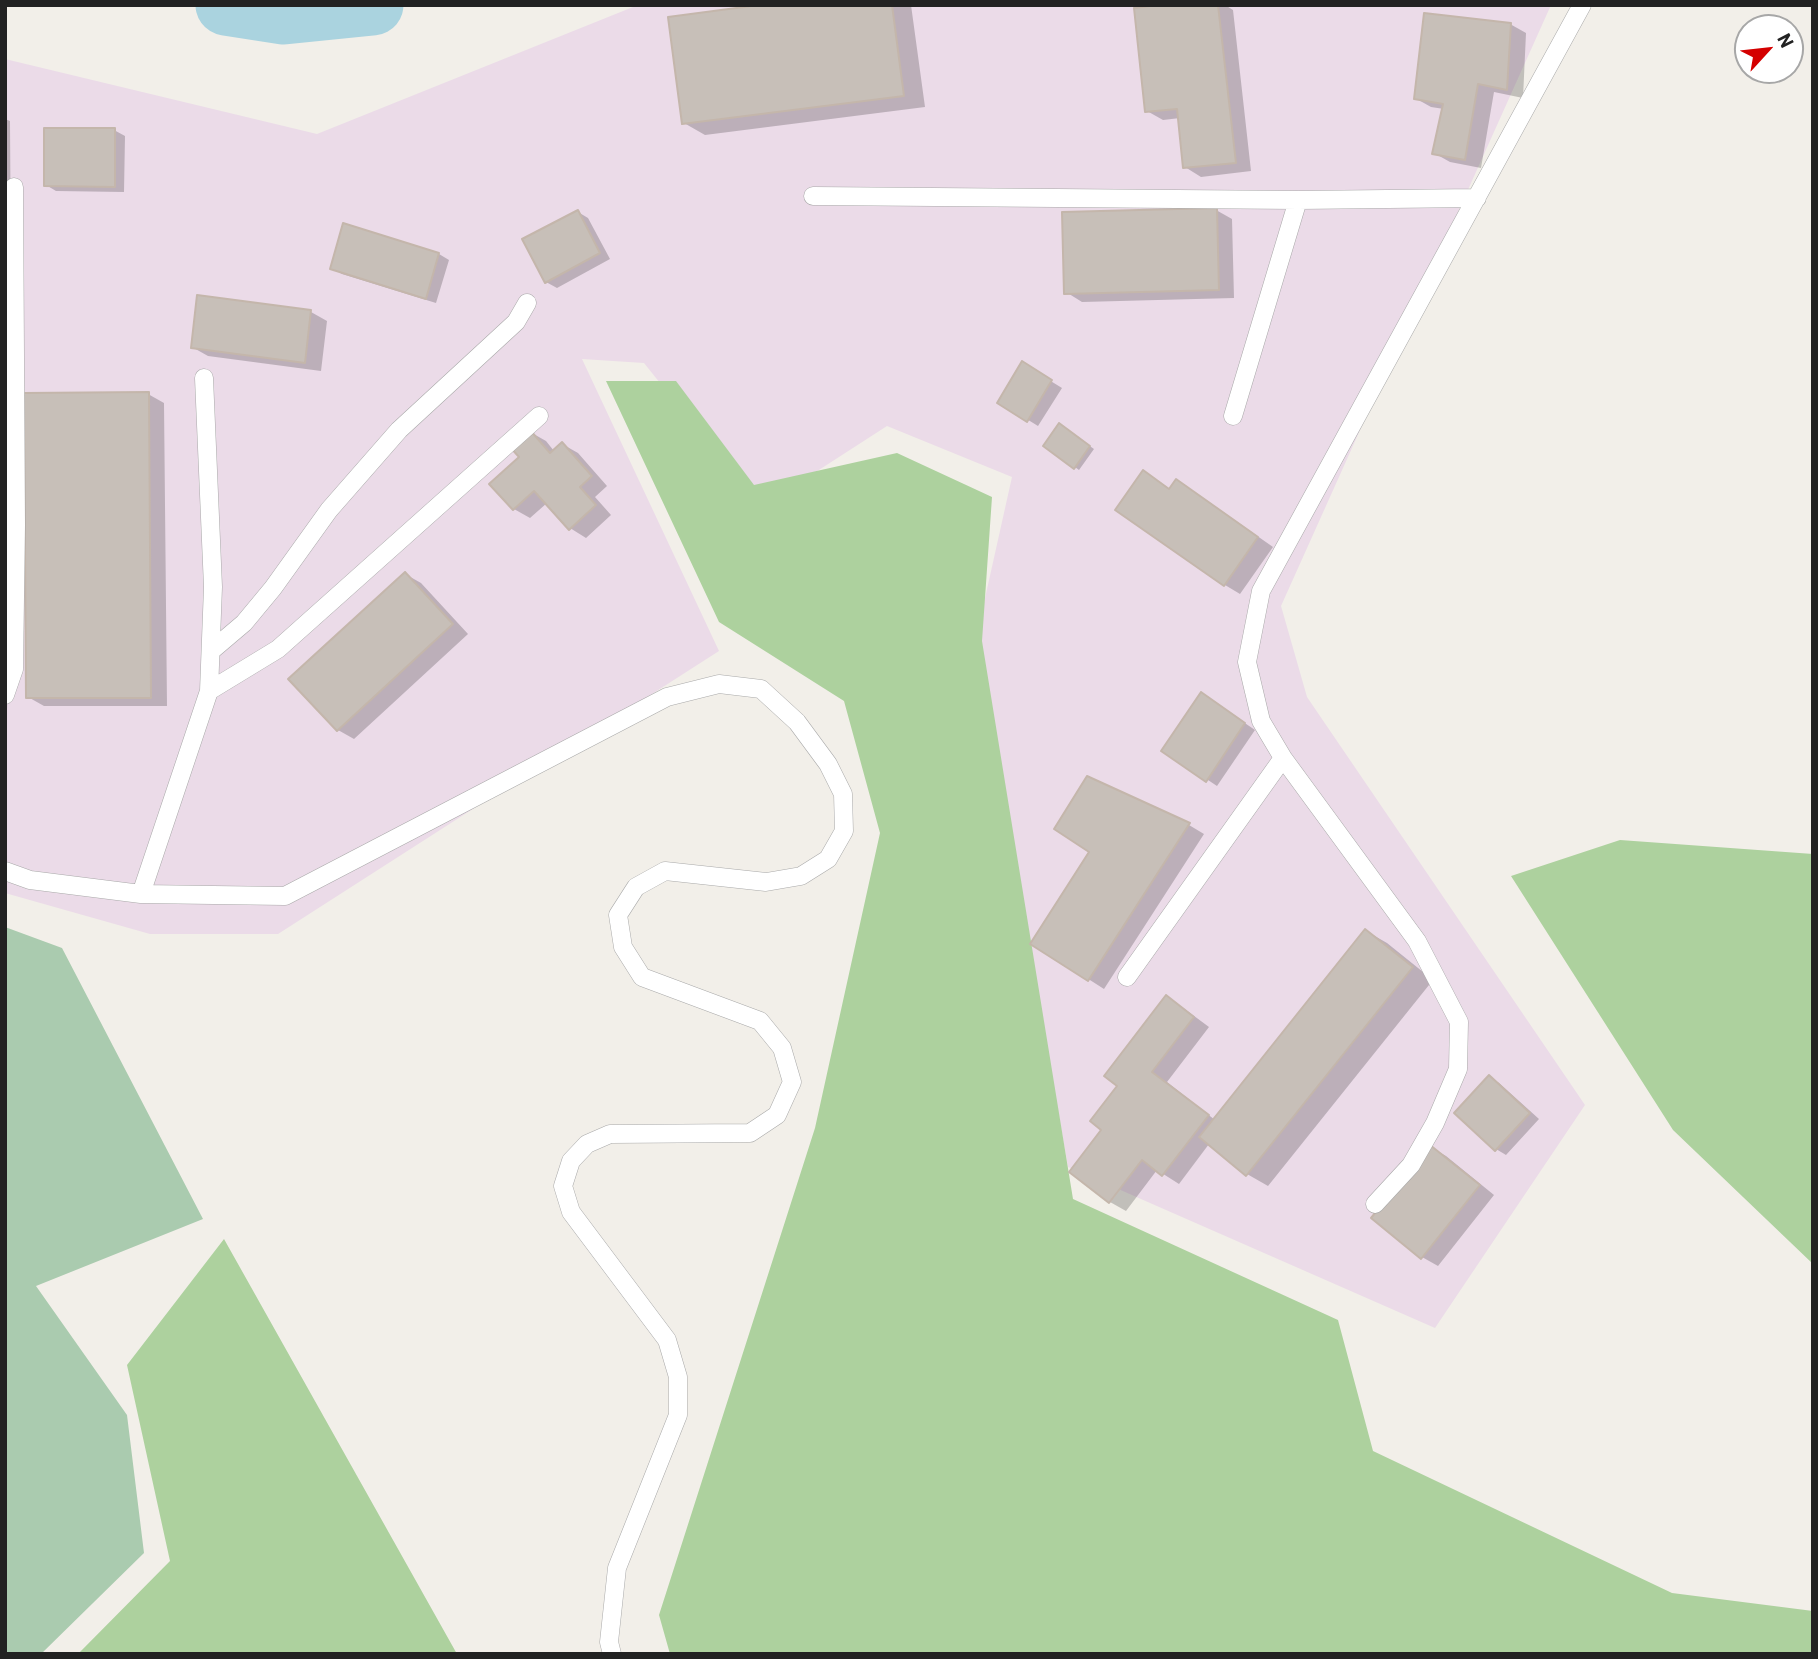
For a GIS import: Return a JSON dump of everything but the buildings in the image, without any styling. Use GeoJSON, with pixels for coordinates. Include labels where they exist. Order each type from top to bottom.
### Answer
{"type":"FeatureCollection","features":[{"type":"Feature","properties":{"kind":"lane"},"geometry":{"type":"LineString","coordinates":[[1375,1204],[1411,1166],[1435,1123],[1458,1069],[1459,1022],[1417,941],[1283,758],[1261,721],[1247,662],[1261,591],[1582,5]]}},
{"type":"Feature","properties":{"kind":"lane"},"geometry":{"type":"LineString","coordinates":[[5,695],[14,669],[16,551],[13,187]]}},
{"type":"Feature","properties":{"kind":"lane"},"geometry":{"type":"LineString","coordinates":[[813,196],[1298,200],[1477,198]]}},
{"type":"Feature","properties":{"kind":"lane"},"geometry":{"type":"LineString","coordinates":[[1233,416],[1298,200]]}},
{"type":"Feature","properties":{"kind":"lane"},"geometry":{"type":"LineString","coordinates":[[211,651],[244,623],[273,588],[329,510],[390,440],[516,322],[527,303]]}},
{"type":"Feature","properties":{"kind":"lane"},"geometry":{"type":"LineString","coordinates":[[141,894],[209,691],[213,587],[204,378]]}},
{"type":"Feature","properties":{"kind":"lane"},"geometry":{"type":"LineString","coordinates":[[209,691],[278,649],[539,416]]}},
{"type":"Feature","properties":{"kind":"lane"},"geometry":{"type":"LineString","coordinates":[[5,871],[30,880],[141,894],[285,896],[667,697],[719,684],[761,689],[797,722],[828,764],[843,794],[844,831],[828,859],[801,876],[766,882],[666,871],[636,887],[618,915],[623,947],[642,977],[760,1021],[782,1048],[792,1082],[777,1115],[750,1133],[610,1134],[587,1144],[571,1161],[564,1186],[571,1212],[667,1340],[678,1377],[678,1415],[617,1567],[609,1642],[612,1654]]}},
{"type":"Feature","properties":{"kind":"lane"},"geometry":{"type":"LineString","coordinates":[[1127,977],[1283,758]]}},
{"type":"Feature","properties":{"kind":"shaded area"},"geometry":{"type":"Polygon","coordinates":[[[638,5],[1551,5],[1281,606],[1307,697],[1585,1105],[1435,1328],[1068,1167],[975,643],[1012,477],[887,426],[760,508],[644,363],[582,359],[719,651],[278,934],[150,934],[5,893],[5,59],[317,134],[638,5]]]}},
{"type":"Feature","properties":{"kind":"green space"},"geometry":{"type":"Polygon","coordinates":[[[606,381],[676,381],[754,485],[897,453],[992,497],[982,641],[1073,1199],[1338,1320],[1373,1451],[1672,1593],[1813,1611],[1813,1654],[670,1654],[659,1615],[815,1128],[880,833],[844,701],[719,622],[606,381]]]}},
{"type":"Feature","properties":{"kind":"green space"},"geometry":{"type":"Polygon","coordinates":[[[1620,840],[1813,854],[1813,1264],[1673,1130],[1511,876],[1620,840]]]}},
{"type":"Feature","properties":{"kind":"green space"},"geometry":{"type":"Polygon","coordinates":[[[5,927],[62,948],[203,1219],[36,1286],[127,1415],[144,1553],[41,1654],[5,1654],[5,927]]]}},
{"type":"Feature","properties":{"kind":"green space"},"geometry":{"type":"Polygon","coordinates":[[[224,1239],[457,1654],[78,1654],[170,1561],[127,1365],[224,1239]]]}},
{"type":"Feature","properties":{"kind":"waterway"},"geometry":{"type":"LineString","coordinates":[[226,5],[284,14],[373,5]]}}]}
